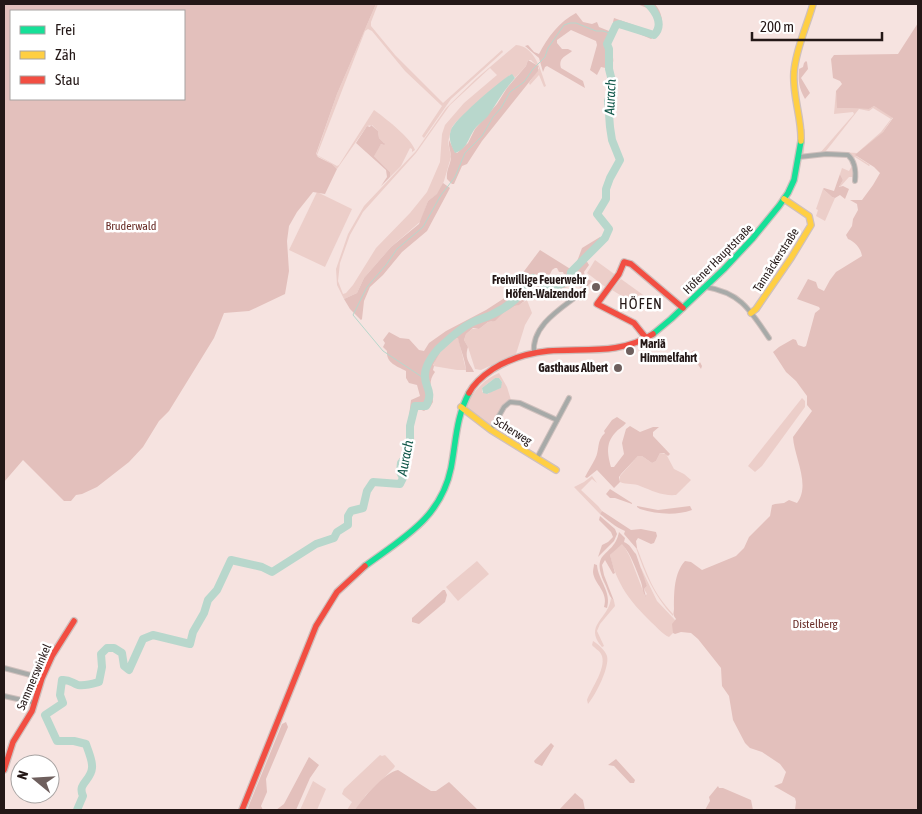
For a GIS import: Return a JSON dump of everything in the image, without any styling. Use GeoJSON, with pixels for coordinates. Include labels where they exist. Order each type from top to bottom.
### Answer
{"type":"FeatureCollection","features":[{"type":"Feature","properties":{"kind":"street","name":"Höfener Hauptstraße"},"geometry":{"type":"LineString","coordinates":[[460,410],[469,393],[481,378],[509,362],[534,353],[548,351],[605,350],[634,344],[646,338],[666,324],[706,287],[758,234],[790,189],[799,157],[802,134],[795,91],[795,67],[812,4]]}},
{"type":"Feature","properties":{"kind":"street"},"geometry":{"type":"LineString","coordinates":[[799,157],[826,154],[848,155],[854,164],[855,181]]}},
{"type":"Feature","properties":{"kind":"street","name":"Tannäckerstraße"},"geometry":{"type":"LineString","coordinates":[[750,313],[756,309],[786,266],[811,225],[809,216],[784,199]]}},
{"type":"Feature","properties":{"kind":"street"},"geometry":{"type":"LineString","coordinates":[[646,338],[634,323],[597,304],[619,274],[624,262],[631,264],[683,308]]}},
{"type":"Feature","properties":{"kind":"street"},"geometry":{"type":"LineString","coordinates":[[706,287],[718,289],[735,296],[769,338]]}},
{"type":"Feature","properties":{"kind":"street"},"geometry":{"type":"LineString","coordinates":[[534,353],[534,342],[539,328],[581,293]]}},
{"type":"Feature","properties":{"kind":"street"},"geometry":{"type":"LineString","coordinates":[[537,458],[569,398]]}},
{"type":"Feature","properties":{"kind":"street"},"geometry":{"type":"LineString","coordinates":[[491,430],[504,407],[510,402],[520,403],[557,420]]}},
{"type":"Feature","properties":{"kind":"street"},"geometry":{"type":"LineString","coordinates":[[242,810],[309,640],[327,607],[356,572],[400,542],[423,522],[441,497],[450,471],[460,410]]}},
{"type":"Feature","properties":{"kind":"street","name":"Scherweg"},"geometry":{"type":"LineString","coordinates":[[460,410],[556,470]]}},
{"type":"Feature","properties":{"kind":"street","name":"Sammerswinkel"},"geometry":{"type":"LineString","coordinates":[[4,770],[13,742],[35,703],[42,678],[52,656],[74,621]]}},
{"type":"Feature","properties":{"kind":"street"},"geometry":{"type":"LineString","coordinates":[[4,668],[42,678]]}},
{"type":"Feature","properties":{"kind":"street"},"geometry":{"type":"LineString","coordinates":[[4,696],[35,703]]}},
{"type":"Feature","properties":{"kind":"shaded area"},"geometry":{"type":"Polygon","coordinates":[[[376,4],[378,4],[371,26],[395,55],[443,103],[502,50],[503,52],[451,99],[424,138],[422,136],[442,106],[405,71],[372,31],[368,29],[365,31],[317,155],[337,166],[339,165],[374,110],[403,134],[415,150],[412,152],[410,148],[401,166],[390,177],[390,172],[373,155],[381,144],[384,145],[384,143],[379,138],[378,131],[372,125],[367,126],[337,169],[316,155],[337,94],[376,4]]]}},
{"type":"Feature","properties":{"kind":"shaded area"},"geometry":{"type":"Polygon","coordinates":[[[516,45],[523,46],[533,54],[539,67],[546,86],[544,87],[539,75],[530,85],[529,83],[539,68],[531,60],[528,60],[526,66],[515,78],[510,75],[456,122],[452,127],[448,142],[451,157],[439,193],[428,201],[421,221],[391,247],[364,278],[357,293],[344,299],[337,285],[336,269],[348,234],[364,206],[416,151],[446,108],[477,78],[516,45]],[[490,68],[450,105],[416,153],[363,212],[350,235],[340,263],[338,281],[343,294],[353,285],[376,248],[410,213],[427,192],[440,162],[442,134],[445,125],[464,103],[497,75],[490,68]]]}},
{"type":"Feature","properties":{"kind":"shaded area"},"geometry":{"type":"Polygon","coordinates":[[[836,91],[838,108],[869,109],[874,106],[893,117],[883,132],[856,156],[869,166],[855,157],[846,154],[802,156],[803,130],[805,129],[804,155],[820,153],[854,114],[853,112],[834,114],[836,91]],[[873,108],[869,111],[859,109],[826,151],[857,153],[881,132],[891,119],[873,108]]]}},
{"type":"Feature","properties":{"kind":"shaded area"},"geometry":{"type":"Polygon","coordinates":[[[853,164],[854,177],[849,177],[840,187],[843,180],[840,174],[842,168],[849,171],[853,164]]]}},
{"type":"Feature","properties":{"kind":"shaded area"},"geometry":{"type":"Polygon","coordinates":[[[823,189],[835,198],[825,221],[816,216],[818,210],[816,209],[823,189]]]}},
{"type":"Feature","properties":{"kind":"shaded area"},"geometry":{"type":"Polygon","coordinates":[[[317,192],[352,209],[325,267],[289,250],[317,192]]]}},
{"type":"Feature","properties":{"kind":"shaded area"},"geometry":{"type":"Polygon","coordinates":[[[595,260],[617,276],[608,289],[587,273],[595,260]]]}},
{"type":"Feature","properties":{"kind":"shaded area"},"geometry":{"type":"Polygon","coordinates":[[[621,279],[646,297],[638,306],[612,290],[621,279]]]}},
{"type":"Feature","properties":{"kind":"shaded area"},"geometry":{"type":"Polygon","coordinates":[[[527,300],[532,313],[525,325],[516,354],[481,370],[475,369],[464,340],[466,334],[472,329],[479,329],[488,322],[495,320],[504,311],[527,300]]]}},
{"type":"Feature","properties":{"kind":"shaded area"},"geometry":{"type":"Polygon","coordinates":[[[458,337],[466,370],[433,366],[443,349],[458,337]]]}},
{"type":"Feature","properties":{"kind":"shaded area"},"geometry":{"type":"Polygon","coordinates":[[[499,373],[507,387],[511,400],[503,405],[493,423],[487,425],[467,409],[466,405],[480,386],[489,378],[499,373]],[[495,378],[482,388],[482,392],[488,394],[492,390],[499,389],[502,382],[499,378],[495,378]]]}},
{"type":"Feature","properties":{"kind":"shaded area"},"geometry":{"type":"Polygon","coordinates":[[[802,398],[805,401],[805,407],[762,466],[755,472],[748,466],[802,398]]]}},
{"type":"Feature","properties":{"kind":"shaded area"},"geometry":{"type":"Polygon","coordinates":[[[660,453],[666,454],[674,469],[691,480],[676,495],[662,494],[638,485],[620,482],[620,476],[638,456],[642,456],[652,463],[656,461],[660,453]]]}},
{"type":"Feature","properties":{"kind":"shaded area"},"geometry":{"type":"Polygon","coordinates":[[[592,476],[597,483],[592,479],[581,490],[602,511],[600,514],[574,487],[592,476]]]}},
{"type":"Feature","properties":{"kind":"shaded area"},"geometry":{"type":"Polygon","coordinates":[[[620,544],[623,544],[630,557],[645,596],[647,594],[644,589],[647,586],[641,568],[657,601],[675,620],[673,633],[669,637],[643,614],[625,592],[616,575],[610,555],[620,544]]]}},
{"type":"Feature","properties":{"kind":"shaded area"},"geometry":{"type":"Polygon","coordinates":[[[636,548],[655,590],[673,616],[660,601],[643,567],[636,548]]]}},
{"type":"Feature","properties":{"kind":"shaded area"},"geometry":{"type":"Polygon","coordinates":[[[477,561],[489,574],[458,601],[446,587],[477,561]]]}},
{"type":"Feature","properties":{"kind":"shaded area"},"geometry":{"type":"Polygon","coordinates":[[[611,598],[615,606],[600,624],[597,631],[604,646],[602,647],[595,633],[596,627],[606,611],[611,598]]]}},
{"type":"Feature","properties":{"kind":"shaded area"},"geometry":{"type":"Polygon","coordinates":[[[593,641],[605,652],[607,661],[601,681],[588,704],[587,700],[601,671],[603,659],[599,651],[592,645],[593,641]]]}},
{"type":"Feature","properties":{"kind":"shaded area"},"geometry":{"type":"Polygon","coordinates":[[[380,755],[385,755],[395,766],[394,768],[366,795],[355,810],[347,810],[352,802],[342,794],[344,789],[380,755]]]}},
{"type":"Feature","properties":{"kind":"shaded area"},"geometry":{"type":"Polygon","coordinates":[[[313,781],[326,789],[317,810],[300,810],[313,781]]]}},
{"type":"Feature","properties":{"kind":"green space","name":"Bruderwald"},"geometry":{"type":"Polygon","coordinates":[[[4,4],[376,4],[337,94],[316,154],[337,169],[325,194],[313,192],[297,212],[289,226],[287,241],[289,271],[285,294],[249,311],[224,313],[214,338],[169,411],[159,421],[143,447],[129,462],[97,487],[76,495],[71,501],[64,501],[23,460],[4,482],[4,4]]]}},
{"type":"Feature","properties":{"kind":"green space"},"geometry":{"type":"Polygon","coordinates":[[[637,4],[655,4],[662,18],[660,33],[651,39],[628,29],[619,28],[613,34],[608,47],[613,58],[613,64],[610,69],[601,67],[597,75],[590,70],[597,45],[596,41],[571,30],[557,40],[562,49],[572,51],[562,59],[561,68],[583,81],[585,88],[547,66],[543,72],[539,58],[525,46],[528,45],[534,52],[539,54],[554,30],[576,13],[583,22],[592,24],[597,22],[599,27],[609,31],[614,26],[614,18],[654,32],[657,25],[652,10],[637,4]]]}},
{"type":"Feature","properties":{"kind":"green space","name":"Distelberg"},"geometry":{"type":"Polygon","coordinates":[[[918,23],[918,810],[795,810],[795,798],[774,786],[782,783],[786,772],[780,764],[762,752],[750,748],[745,743],[733,720],[729,696],[722,686],[721,668],[691,633],[673,633],[672,624],[676,619],[674,616],[675,583],[681,566],[685,561],[691,562],[702,570],[736,556],[744,548],[749,537],[770,516],[772,505],[789,500],[797,503],[801,496],[801,471],[793,437],[812,411],[807,405],[807,396],[796,381],[786,372],[773,352],[793,339],[796,340],[798,345],[806,346],[815,313],[820,309],[797,299],[808,279],[816,282],[818,288],[824,291],[836,272],[862,256],[859,248],[846,235],[852,226],[853,219],[858,210],[857,204],[850,200],[862,200],[880,173],[855,155],[883,132],[893,118],[874,106],[869,109],[837,108],[836,91],[842,84],[833,78],[831,59],[834,55],[898,54],[918,23]]]}},
{"type":"Feature","properties":{"kind":"green space"},"geometry":{"type":"Polygon","coordinates":[[[528,60],[538,66],[538,71],[482,141],[467,164],[462,166],[454,184],[452,184],[447,179],[451,158],[449,140],[457,153],[468,143],[475,129],[497,104],[507,88],[526,66],[528,60]]]}},
{"type":"Feature","properties":{"kind":"green space"},"geometry":{"type":"Polygon","coordinates":[[[806,61],[808,69],[801,78],[810,93],[805,99],[800,88],[799,69],[803,67],[806,61]]]}},
{"type":"Feature","properties":{"kind":"green space"},"geometry":{"type":"Polygon","coordinates":[[[371,125],[378,131],[379,138],[385,144],[381,144],[374,156],[390,172],[390,177],[381,186],[387,177],[386,170],[356,143],[367,126],[370,127],[371,125]]]}},
{"type":"Feature","properties":{"kind":"green space"},"geometry":{"type":"Polygon","coordinates":[[[840,174],[843,180],[839,187],[843,186],[849,189],[845,199],[840,195],[835,198],[832,197],[823,189],[834,191],[840,174]]]}},
{"type":"Feature","properties":{"kind":"green space"},"geometry":{"type":"Polygon","coordinates":[[[443,183],[450,188],[427,231],[402,252],[370,287],[364,301],[361,320],[350,309],[344,299],[357,293],[364,278],[391,247],[419,224],[428,201],[437,194],[443,183]]]}},
{"type":"Feature","properties":{"kind":"green space"},"geometry":{"type":"Polygon","coordinates":[[[600,237],[605,242],[586,260],[589,265],[584,272],[583,280],[585,283],[588,279],[592,281],[584,291],[577,285],[555,290],[556,284],[565,277],[563,272],[559,272],[555,268],[552,270],[547,281],[551,291],[549,293],[535,286],[526,300],[519,305],[504,312],[495,321],[488,322],[479,329],[473,328],[466,334],[464,340],[468,347],[467,358],[474,372],[466,372],[458,338],[442,349],[433,365],[435,372],[431,379],[431,390],[433,402],[424,411],[419,409],[415,417],[414,450],[412,450],[409,431],[411,400],[420,396],[417,385],[409,383],[406,378],[406,371],[392,364],[388,358],[387,351],[383,347],[385,343],[383,340],[389,332],[400,338],[409,339],[419,350],[424,351],[429,343],[446,331],[503,299],[540,250],[572,270],[582,248],[600,237]]]}},
{"type":"Feature","properties":{"kind":"green space"},"geometry":{"type":"Polygon","coordinates":[[[694,350],[702,366],[701,369],[695,360],[687,356],[694,350]]]}},
{"type":"Feature","properties":{"kind":"green space"},"geometry":{"type":"Polygon","coordinates":[[[617,417],[626,423],[610,441],[608,454],[611,467],[614,467],[624,454],[622,443],[626,429],[630,426],[640,432],[653,427],[659,427],[653,432],[653,436],[670,454],[668,456],[660,453],[656,461],[652,463],[642,456],[638,456],[621,474],[619,477],[620,482],[614,488],[597,470],[587,478],[585,477],[596,456],[600,439],[605,433],[604,431],[612,420],[617,417]]]}},
{"type":"Feature","properties":{"kind":"green space"},"geometry":{"type":"Polygon","coordinates":[[[610,489],[632,504],[610,498],[606,494],[610,489]]]}},
{"type":"Feature","properties":{"kind":"green space"},"geometry":{"type":"Polygon","coordinates":[[[637,506],[658,510],[690,506],[692,510],[666,514],[646,511],[637,506]]]}},
{"type":"Feature","properties":{"kind":"green space"},"geometry":{"type":"Polygon","coordinates":[[[602,511],[631,530],[641,529],[656,532],[657,536],[654,543],[651,544],[638,538],[636,548],[624,534],[625,531],[600,514],[602,511]]]}},
{"type":"Feature","properties":{"kind":"green space"},"geometry":{"type":"Polygon","coordinates":[[[600,516],[615,529],[617,534],[614,541],[598,557],[602,545],[613,537],[611,532],[599,520],[600,516]]]}},
{"type":"Feature","properties":{"kind":"green space"},"geometry":{"type":"Polygon","coordinates":[[[619,532],[625,538],[624,542],[636,554],[647,586],[644,589],[646,597],[633,562],[622,544],[610,555],[615,573],[613,574],[605,560],[602,565],[614,601],[611,598],[601,573],[600,565],[601,559],[616,540],[619,532]]]}},
{"type":"Feature","properties":{"kind":"green space"},"geometry":{"type":"Polygon","coordinates":[[[594,564],[597,565],[608,597],[607,608],[604,607],[605,597],[594,576],[594,564]]]}},
{"type":"Feature","properties":{"kind":"green space"},"geometry":{"type":"Polygon","coordinates":[[[445,590],[447,595],[445,602],[419,624],[412,622],[412,618],[445,590]]]}},
{"type":"Feature","properties":{"kind":"green space"},"geometry":{"type":"Polygon","coordinates":[[[286,722],[288,727],[266,779],[267,792],[261,806],[263,810],[247,810],[282,724],[286,722]]]}},
{"type":"Feature","properties":{"kind":"green space"},"geometry":{"type":"Polygon","coordinates":[[[551,743],[554,746],[542,766],[535,763],[534,761],[551,743]]]}},
{"type":"Feature","properties":{"kind":"green space"},"geometry":{"type":"Polygon","coordinates":[[[309,757],[319,765],[310,778],[296,810],[276,810],[284,804],[309,757]]]}},
{"type":"Feature","properties":{"kind":"green space"},"geometry":{"type":"Polygon","coordinates":[[[616,759],[635,780],[634,783],[630,783],[614,766],[608,765],[616,759]]]}},
{"type":"Feature","properties":{"kind":"green space"},"geometry":{"type":"Polygon","coordinates":[[[398,770],[431,791],[436,791],[449,782],[478,810],[355,810],[380,781],[398,770]]]}},
{"type":"Feature","properties":{"kind":"green space"},"geometry":{"type":"Polygon","coordinates":[[[718,786],[751,800],[753,810],[705,810],[710,801],[709,797],[718,786]]]}},
{"type":"Feature","properties":{"kind":"green space"},"geometry":{"type":"Polygon","coordinates":[[[575,793],[583,800],[585,810],[559,810],[575,793]]]}},
{"type":"Feature","properties":{"kind":"water"},"geometry":{"type":"Polygon","coordinates":[[[512,74],[515,78],[488,116],[475,128],[465,146],[455,153],[450,139],[450,133],[454,125],[479,100],[512,74]]]}},
{"type":"Feature","properties":{"kind":"water"},"geometry":{"type":"Polygon","coordinates":[[[495,378],[499,378],[502,382],[501,388],[487,394],[483,393],[482,388],[495,378]]]}},
{"type":"Feature","properties":{"kind":"waterway","name":"Aurach"},"geometry":{"type":"LineString","coordinates":[[77,810],[83,796],[82,788],[91,772],[92,765],[86,744],[74,741],[57,741],[45,715],[63,703],[60,695],[62,680],[78,685],[89,685],[99,682],[102,667],[101,654],[107,648],[114,648],[122,653],[124,666],[129,670],[143,639],[153,635],[190,644],[193,632],[204,613],[208,600],[217,590],[231,560],[262,567],[272,572],[316,544],[334,538],[337,532],[348,525],[348,516],[351,511],[363,508],[367,491],[373,482],[400,484],[403,478],[400,472],[401,463],[408,454],[410,426],[415,406],[426,406],[429,393],[425,381],[425,373],[429,362],[438,349],[467,325],[488,317],[510,303],[521,294],[533,278],[551,288],[569,281],[571,272],[605,238],[609,229],[597,214],[606,199],[606,189],[620,160],[612,140],[610,127],[608,101],[613,85],[609,69],[609,49],[607,44],[616,25],[619,24],[654,35],[659,23],[654,11],[648,4]]}},
{"type":"Feature","properties":{"kind":"waterway"},"geometry":{"type":"LineString","coordinates":[[425,379],[383,351],[353,315],[367,287],[397,249],[423,227],[441,195],[455,177],[465,153],[482,136],[510,92],[524,82],[545,57],[548,48],[564,25],[576,23],[596,31],[612,34]]}},
{"type":"Feature","properties":{"kind":"traffic: fast"},"geometry":{"type":"LineString","coordinates":[[653,334],[724,269],[779,206],[794,180],[801,141]]}},
{"type":"Feature","properties":{"kind":"traffic: fast"},"geometry":{"type":"LineString","coordinates":[[365,566],[406,536],[429,514],[439,500],[451,468],[461,411],[469,393]]}},
{"type":"Feature","properties":{"kind":"traffic: slow"},"geometry":{"type":"LineString","coordinates":[[801,141],[794,89],[794,72],[799,46],[813,4]]}},
{"type":"Feature","properties":{"kind":"traffic: slow"},"geometry":{"type":"LineString","coordinates":[[751,313],[756,309],[791,258],[811,225],[809,216],[784,199]]}},
{"type":"Feature","properties":{"kind":"traffic: slow"},"geometry":{"type":"LineString","coordinates":[[461,407],[491,430],[556,470]]}},
{"type":"Feature","properties":{"kind":"traffic: jam"},"geometry":{"type":"LineString","coordinates":[[646,338],[634,323],[597,304],[619,274],[624,262],[631,264],[683,308]]}},
{"type":"Feature","properties":{"kind":"traffic: jam"},"geometry":{"type":"LineString","coordinates":[[469,393],[476,383],[490,371],[519,357],[548,351],[615,348],[640,341],[653,334]]}},
{"type":"Feature","properties":{"kind":"traffic: jam"},"geometry":{"type":"LineString","coordinates":[[242,810],[316,626],[337,592],[365,566]]}},
{"type":"Feature","properties":{"kind":"traffic: jam"},"geometry":{"type":"LineString","coordinates":[[4,770],[13,742],[32,711],[42,678],[52,656],[74,621]]}},
{"type":"Feature","properties":{"kind":"place","name":"Freiwillige Feuerwehr Höfen-Waizendorf"},"geometry":{"type":"Point","coordinates":[596,287]}},
{"type":"Feature","properties":{"kind":"place","name":"Mariä Himmelfahrt"},"geometry":{"type":"Point","coordinates":[630,351]}},
{"type":"Feature","properties":{"kind":"place","name":"Gasthaus Albert"},"geometry":{"type":"Point","coordinates":[618,368]}},
{"type":"Feature","properties":{"kind":"district","name":"HÖFEN"},"geometry":{"type":"Point","coordinates":[641,303]}}]}
